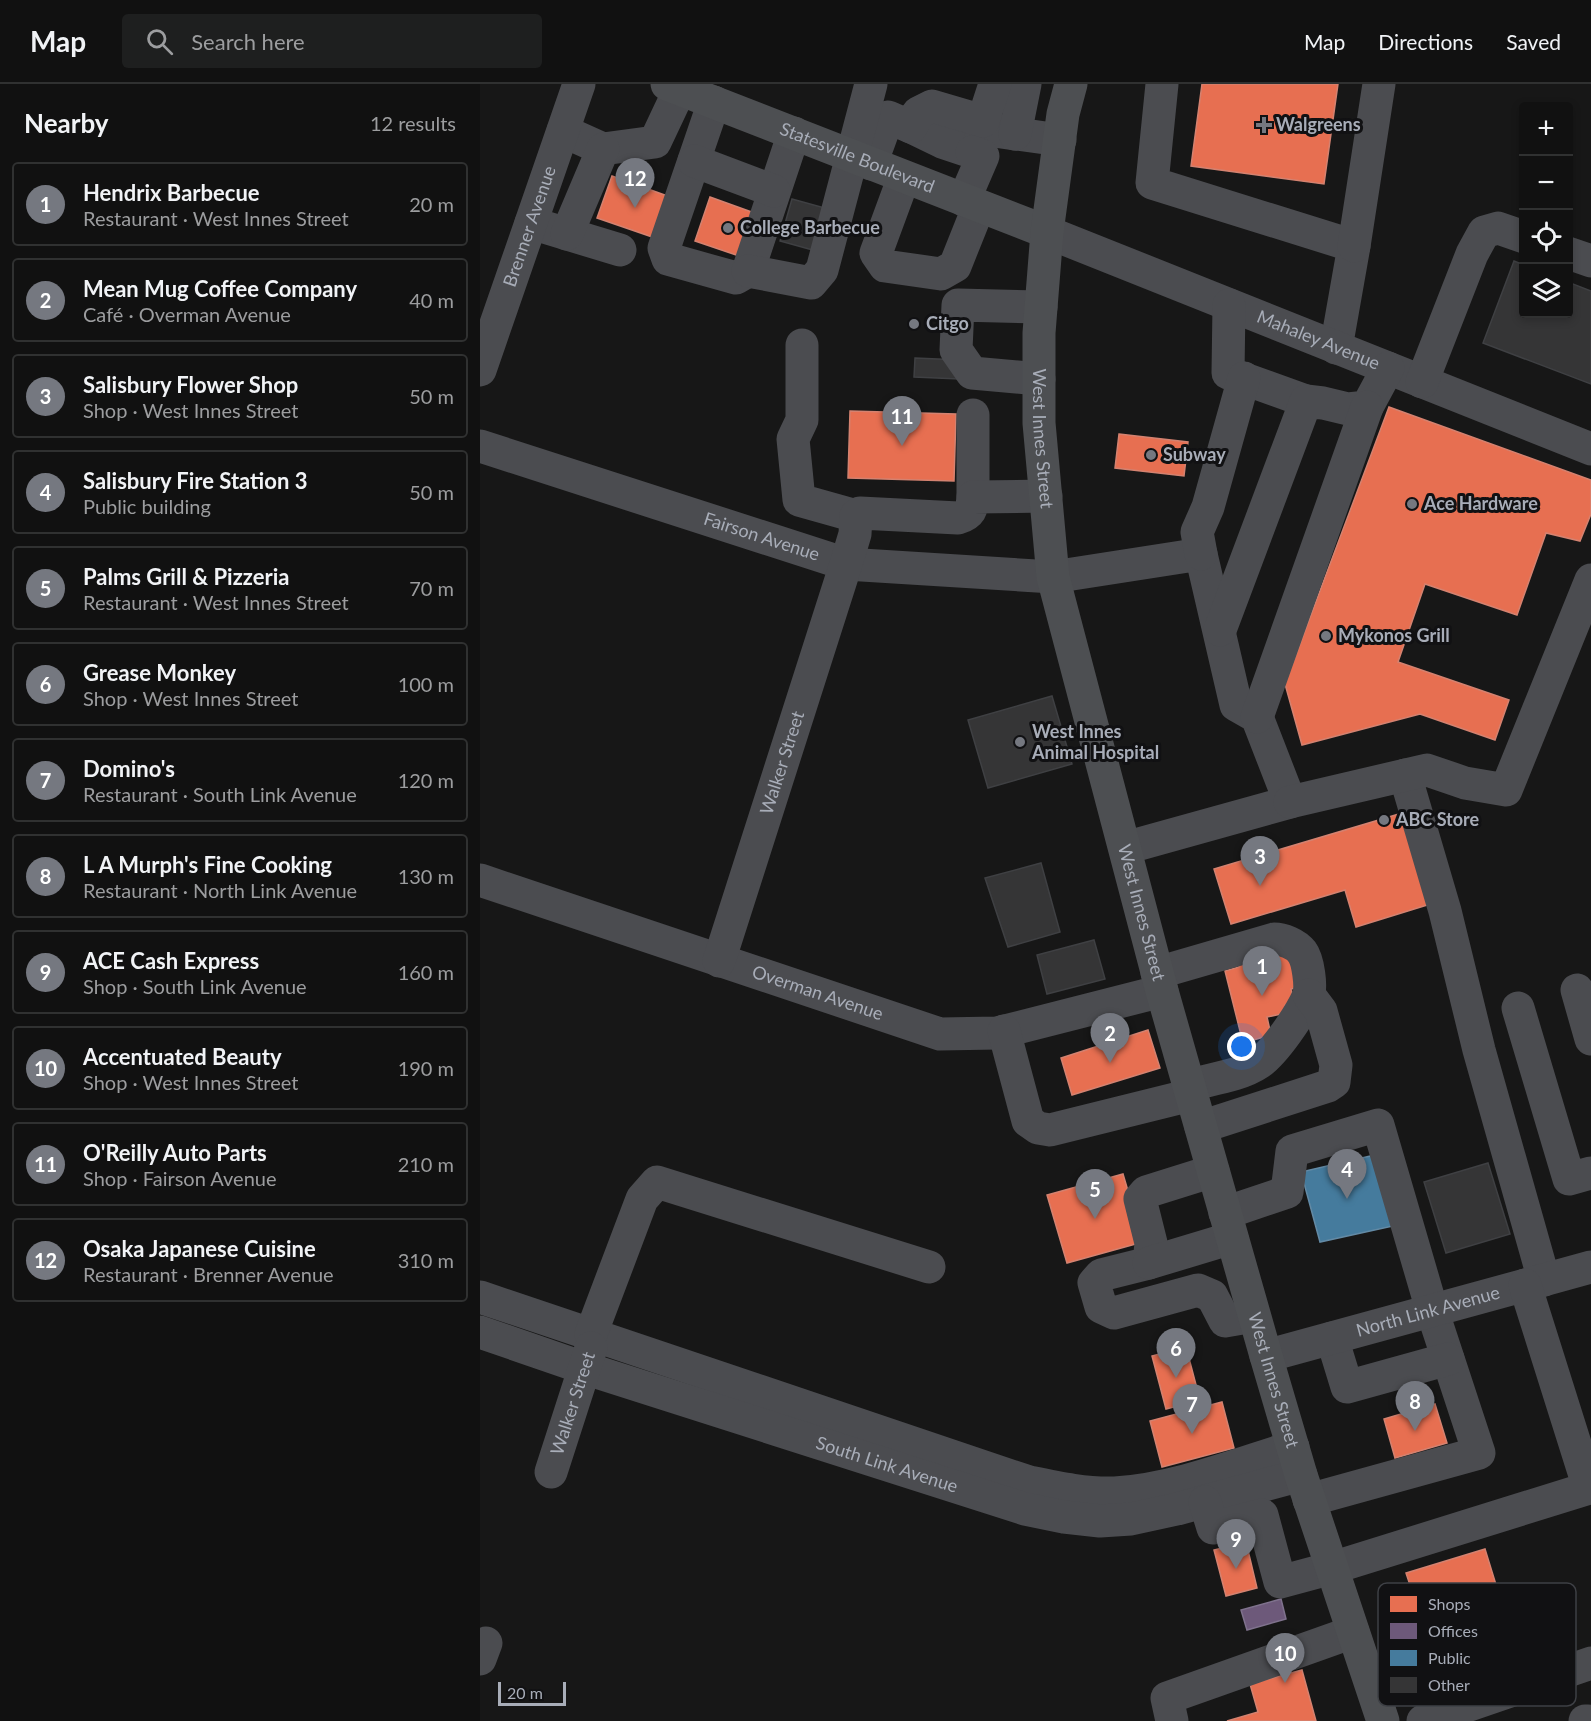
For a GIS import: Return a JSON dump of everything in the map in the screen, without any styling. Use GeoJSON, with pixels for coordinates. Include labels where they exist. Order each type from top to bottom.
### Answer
{"type":"FeatureCollection","features":[{"type":"Feature","properties":{"kind":"main road","name":"Statesville Boulevard"},"geometry":{"type":"LineString","coordinates":[[674,86],[1047,232]]}},
{"type":"Feature","properties":{"kind":"main road","name":"West Innes Street"},"geometry":{"type":"LineString","coordinates":[[1061,86],[1060,140],[1047,232],[1041,307],[1039,379],[1039,423],[1053,577],[1084,702],[1160,982],[1254,1316],[1301,1474],[1383,1721]]}},
{"type":"Feature","properties":{"kind":"street","name":"Brenner Avenue"},"geometry":{"type":"LineString","coordinates":[[480,370],[579,84]]}},
{"type":"Feature","properties":{"kind":"street"},"geometry":{"type":"LineString","coordinates":[[862,160],[872,84]]}},
{"type":"Feature","properties":{"kind":"street"},"geometry":{"type":"LineString","coordinates":[[955,266],[941,274],[885,266],[876,253],[914,181],[969,136],[995,84]]}},
{"type":"Feature","properties":{"kind":"street"},"geometry":{"type":"LineString","coordinates":[[1015,135],[1025,84]]}},
{"type":"Feature","properties":{"kind":"street"},"geometry":{"type":"LineString","coordinates":[[1162,84],[1152,183],[1354,246]]}},
{"type":"Feature","properties":{"kind":"street"},"geometry":{"type":"LineString","coordinates":[[1336,348],[1379,84]]}},
{"type":"Feature","properties":{"kind":"street"},"geometry":{"type":"LineString","coordinates":[[563,131],[603,149],[655,142],[674,86]]}},
{"type":"Feature","properties":{"kind":"street"},"geometry":{"type":"LineString","coordinates":[[714,102],[664,248],[668,259],[736,278],[748,271],[811,283],[822,270],[862,160],[888,117],[910,127],[969,136],[1015,135],[1060,140]]}},
{"type":"Feature","properties":{"kind":"street"},"geometry":{"type":"LineString","coordinates":[[910,127],[918,113],[932,106],[969,136],[983,156],[955,266],[958,305],[956,350],[972,373],[1039,379]]}},
{"type":"Feature","properties":{"kind":"street"},"geometry":{"type":"LineString","coordinates":[[748,271],[794,133]]}},
{"type":"Feature","properties":{"kind":"street"},"geometry":{"type":"LineString","coordinates":[[567,234],[603,149]]}},
{"type":"Feature","properties":{"kind":"street"},"geometry":{"type":"LineString","coordinates":[[694,161],[774,191]]}},
{"type":"Feature","properties":{"kind":"street"},"geometry":{"type":"LineString","coordinates":[[531,223],[620,250]]}},
{"type":"Feature","properties":{"kind":"street"},"geometry":{"type":"LineString","coordinates":[[1422,382],[1472,254],[1484,232],[1498,228],[1519,235]]}},
{"type":"Feature","properties":{"kind":"street","name":"Mahaley Avenue"},"geometry":{"type":"LineString","coordinates":[[1047,232],[1422,382],[1590,444]]}},
{"type":"Feature","properties":{"kind":"street"},"geometry":{"type":"LineString","coordinates":[[1573,254],[1591,261]]}},
{"type":"Feature","properties":{"kind":"street"},"geometry":{"type":"LineString","coordinates":[[958,305],[1041,307]]}},
{"type":"Feature","properties":{"kind":"street"},"geometry":{"type":"LineString","coordinates":[[1229,305],[1228,373],[1306,401],[1348,409],[1367,407]]}},
{"type":"Feature","properties":{"kind":"street"},"geometry":{"type":"LineString","coordinates":[[802,345],[802,420],[793,439],[799,500],[856,516],[860,513],[958,518],[967,515],[972,509],[973,497],[973,415]]}},
{"type":"Feature","properties":{"kind":"street"},"geometry":{"type":"LineString","coordinates":[[1257,717],[1367,407],[1388,368]]}},
{"type":"Feature","properties":{"kind":"street"},"geometry":{"type":"LineString","coordinates":[[1244,378],[1208,507],[1197,532],[1236,705],[1257,717],[1290,802]]}},
{"type":"Feature","properties":{"kind":"street"},"geometry":{"type":"LineString","coordinates":[[1220,630],[1306,401]]}},
{"type":"Feature","properties":{"kind":"street","name":"Fairson Avenue"},"geometry":{"type":"LineString","coordinates":[[480,446],[846,564],[1053,577],[1201,554]]}},
{"type":"Feature","properties":{"kind":"street"},"geometry":{"type":"LineString","coordinates":[[973,497],[1046,496]]}},
{"type":"Feature","properties":{"kind":"street","name":"Walker Street"},"geometry":{"type":"LineString","coordinates":[[719,961],[846,564],[855,534],[856,516]]}},
{"type":"Feature","properties":{"kind":"street"},"geometry":{"type":"LineString","coordinates":[[1125,848],[1290,802],[1427,770],[1465,783],[1506,790],[1588,598]]}},
{"type":"Feature","properties":{"kind":"street"},"geometry":{"type":"LineString","coordinates":[[1205,1502],[1213,1528],[1262,1515],[1280,1582],[1590,1491],[1534,1283],[1445,911],[1405,776]]}},
{"type":"Feature","properties":{"kind":"street","name":"Overman Avenue"},"geometry":{"type":"LineString","coordinates":[[480,880],[940,1034],[1004,1031],[1160,982],[1274,939],[1288,942],[1302,952],[1309,972],[1309,995]]}},
{"type":"Feature","properties":{"kind":"street"},"geometry":{"type":"LineString","coordinates":[[1577,990],[1591,1039]]}},
{"type":"Feature","properties":{"kind":"street"},"geometry":{"type":"LineString","coordinates":[[1004,1031],[1028,1121],[1038,1128],[1050,1130],[1190,1090],[1249,1068],[1260,1062],[1279,1042],[1309,995],[1321,1011],[1336,1065],[1334,1082],[1328,1086],[1201,1127]]}},
{"type":"Feature","properties":{"kind":"street"},"geometry":{"type":"LineString","coordinates":[[1518,1008],[1569,1179],[1591,1173]]}},
{"type":"Feature","properties":{"kind":"street"},"geometry":{"type":"LineString","coordinates":[[1254,1316],[1224,1321],[1212,1296],[1198,1290],[1114,1313],[1101,1307],[1094,1283],[1101,1275],[1149,1263],[1229,1226],[1287,1192],[1292,1151],[1378,1125],[1432,1310],[1479,1453],[1301,1474]]}},
{"type":"Feature","properties":{"kind":"street"},"geometry":{"type":"LineString","coordinates":[[1149,1263],[1151,1243],[1140,1199],[1146,1192],[1213,1171]]}},
{"type":"Feature","properties":{"kind":"street","name":"Walker Street"},"geometry":{"type":"LineString","coordinates":[[551,1472],[594,1334],[642,1199],[657,1182],[929,1267]]}},
{"type":"Feature","properties":{"kind":"street","name":"North Link Avenue"},"geometry":{"type":"LineString","coordinates":[[1266,1356],[1591,1267]]}},
{"type":"Feature","properties":{"kind":"street","name":"South Link Avenue"},"geometry":{"type":"LineString","coordinates":[[480,1297],[1029,1482],[1073,1491],[1116,1493],[1171,1484],[1301,1474]]}},
{"type":"Feature","properties":{"kind":"street","name":"South Link Avenue"},"geometry":{"type":"LineString","coordinates":[[480,1332],[584,1368],[1025,1509],[1064,1517],[1100,1521],[1131,1519],[1205,1502],[1301,1474]]}},
{"type":"Feature","properties":{"kind":"street"},"geometry":{"type":"LineString","coordinates":[[1332,1338],[1347,1387],[1448,1359]]}},
{"type":"Feature","properties":{"kind":"street"},"geometry":{"type":"LineString","coordinates":[[1172,1721],[1167,1698],[1353,1632]]}},
{"type":"Feature","properties":{"kind":"street"},"geometry":{"type":"LineString","coordinates":[[1576,1668],[1591,1663]]}},
{"type":"Feature","properties":{"kind":"street"},"geometry":{"type":"LineString","coordinates":[[1422,1721],[1466,1706]]}},
{"type":"Feature","properties":{"kind":"building: Shops","name":"Walgreens"},"geometry":{"type":"Polygon","coordinates":[[[1202,84],[1338,84],[1324,184],[1191,166],[1202,84]]]}},
{"type":"Feature","properties":{"kind":"building: Shops"},"geometry":{"type":"Polygon","coordinates":[[[612,176],[673,198],[658,239],[597,218],[612,176]]]}},
{"type":"Feature","properties":{"kind":"building: Shops","name":"College Barbecue"},"geometry":{"type":"Polygon","coordinates":[[[710,197],[760,215],[745,258],[695,241],[710,197]]]}},
{"type":"Feature","properties":{"kind":"building: Shops"},"geometry":{"type":"Polygon","coordinates":[[[1389,407],[1591,480],[1591,514],[1580,541],[1546,533],[1517,615],[1425,584],[1398,662],[1509,700],[1495,740],[1420,714],[1302,745],[1285,684],[1389,407]]]}},
{"type":"Feature","properties":{"kind":"building: Shops"},"geometry":{"type":"Polygon","coordinates":[[[850,411],[956,414],[954,481],[848,478],[850,411]]]}},
{"type":"Feature","properties":{"kind":"building: Shops","name":"Subway"},"geometry":{"type":"Polygon","coordinates":[[[1119,434],[1188,442],[1184,476],[1115,468],[1119,434]]]}},
{"type":"Feature","properties":{"kind":"building: Shops"},"geometry":{"type":"Polygon","coordinates":[[[1409,811],[1437,902],[1356,927],[1345,890],[1231,924],[1214,869],[1409,811]]]}},
{"type":"Feature","properties":{"kind":"building: Shops"},"geometry":{"type":"Polygon","coordinates":[[[1285,951],[1304,979],[1296,988],[1291,989],[1295,1003],[1285,1005],[1286,1013],[1267,1017],[1271,1035],[1243,1043],[1225,971],[1285,951]]]}},
{"type":"Feature","properties":{"kind":"building: Shops"},"geometry":{"type":"Polygon","coordinates":[[[1148,1030],[1160,1068],[1072,1095],[1061,1058],[1148,1030]]]}},
{"type":"Feature","properties":{"kind":"building: Shops"},"geometry":{"type":"Polygon","coordinates":[[[1123,1174],[1143,1242],[1067,1263],[1047,1195],[1123,1174]]]}},
{"type":"Feature","properties":{"kind":"building: Shops"},"geometry":{"type":"Polygon","coordinates":[[[1186,1347],[1200,1400],[1166,1409],[1152,1356],[1186,1347]]]}},
{"type":"Feature","properties":{"kind":"building: Shops"},"geometry":{"type":"Polygon","coordinates":[[[1222,1402],[1234,1448],[1162,1467],[1150,1421],[1222,1402]]]}},
{"type":"Feature","properties":{"kind":"building: Shops"},"geometry":{"type":"Polygon","coordinates":[[[1435,1404],[1447,1443],[1395,1458],[1384,1419],[1435,1404]]]}},
{"type":"Feature","properties":{"kind":"building: Shops"},"geometry":{"type":"Polygon","coordinates":[[[1246,1542],[1257,1588],[1226,1596],[1214,1550],[1246,1542]]]}},
{"type":"Feature","properties":{"kind":"building: Shops"},"geometry":{"type":"Polygon","coordinates":[[[1485,1549],[1495,1583],[1409,1583],[1406,1573],[1485,1549]]]}},
{"type":"Feature","properties":{"kind":"building: Shops"},"geometry":{"type":"Polygon","coordinates":[[[1302,1670],[1316,1721],[1227,1721],[1258,1712],[1250,1684],[1302,1670]]]}},
{"type":"Feature","properties":{"kind":"building: Offices"},"geometry":{"type":"Polygon","coordinates":[[[1281,1599],[1286,1619],[1247,1630],[1241,1610],[1281,1599]]]}},
{"type":"Feature","properties":{"kind":"building: Public"},"geometry":{"type":"Polygon","coordinates":[[[1375,1155],[1393,1226],[1320,1242],[1301,1172],[1375,1155]]]}},
{"type":"Feature","properties":{"kind":"building: Other"},"geometry":{"type":"Polygon","coordinates":[[[792,199],[832,210],[820,252],[780,241],[792,199]]]}},
{"type":"Feature","properties":{"kind":"building: Other"},"geometry":{"type":"Polygon","coordinates":[[[1514,261],[1519,263],[1519,318],[1573,318],[1573,284],[1591,291],[1591,384],[1483,343],[1514,261]]]}},
{"type":"Feature","properties":{"kind":"building: Other"},"geometry":{"type":"Polygon","coordinates":[[[915,358],[960,360],[959,379],[914,377],[915,358]]]}},
{"type":"Feature","properties":{"kind":"building: Other","name":"West Innes Animal Hospital"},"geometry":{"type":"Polygon","coordinates":[[[1052,696],[1072,764],[988,788],[968,720],[1052,696]]]}},
{"type":"Feature","properties":{"kind":"building: Other"},"geometry":{"type":"Polygon","coordinates":[[[1041,863],[1060,932],[1008,947],[985,878],[1041,863]]]}},
{"type":"Feature","properties":{"kind":"building: Other"},"geometry":{"type":"Polygon","coordinates":[[[1094,940],[1105,979],[1047,994],[1037,955],[1094,940]]]}},
{"type":"Feature","properties":{"kind":"building: Other"},"geometry":{"type":"Polygon","coordinates":[[[1488,1163],[1510,1234],[1446,1253],[1424,1182],[1488,1163]]]}},
{"type":"Feature","properties":{"kind":"place","name":"Walgreens"},"geometry":{"type":"Point","coordinates":[1264,125]}},
{"type":"Feature","properties":{"kind":"place","name":"Osaka Japanese Cuisine"},"geometry":{"type":"Point","coordinates":[635,208]}},
{"type":"Feature","properties":{"kind":"place","name":"College Barbecue"},"geometry":{"type":"Point","coordinates":[728,228]}},
{"type":"Feature","properties":{"kind":"place","name":"Citgo"},"geometry":{"type":"Point","coordinates":[914,324]}},
{"type":"Feature","properties":{"kind":"place","name":"O'Reilly Auto Parts"},"geometry":{"type":"Point","coordinates":[902,446]}},
{"type":"Feature","properties":{"kind":"place","name":"Subway"},"geometry":{"type":"Point","coordinates":[1151,455]}},
{"type":"Feature","properties":{"kind":"place","name":"Ace Hardware"},"geometry":{"type":"Point","coordinates":[1412,504]}},
{"type":"Feature","properties":{"kind":"place","name":"Mykonos Grill"},"geometry":{"type":"Point","coordinates":[1326,636]}},
{"type":"Feature","properties":{"kind":"place","name":"West Innes Animal Hospital"},"geometry":{"type":"Point","coordinates":[1020,742]}},
{"type":"Feature","properties":{"kind":"place","name":"ABC Store"},"geometry":{"type":"Point","coordinates":[1384,820]}},
{"type":"Feature","properties":{"kind":"place","name":"Salisbury Flower Shop"},"geometry":{"type":"Point","coordinates":[1260,886]}},
{"type":"Feature","properties":{"kind":"place","name":"Hendrix Barbecue"},"geometry":{"type":"Point","coordinates":[1262,996]}},
{"type":"Feature","properties":{"kind":"place","name":"Mean Mug Coffee Company"},"geometry":{"type":"Point","coordinates":[1110,1063]}},
{"type":"Feature","properties":{"kind":"place","name":"Salisbury Fire Station 3"},"geometry":{"type":"Point","coordinates":[1347,1199]}},
{"type":"Feature","properties":{"kind":"place","name":"Palms Grill & Pizzeria"},"geometry":{"type":"Point","coordinates":[1095,1219]}},
{"type":"Feature","properties":{"kind":"place","name":"Grease Monkey"},"geometry":{"type":"Point","coordinates":[1176,1378]}},
{"type":"Feature","properties":{"kind":"place","name":"L A Murph's Fine Cooking"},"geometry":{"type":"Point","coordinates":[1415,1431]}},
{"type":"Feature","properties":{"kind":"place","name":"Domino's"},"geometry":{"type":"Point","coordinates":[1192,1434]}},
{"type":"Feature","properties":{"kind":"place","name":"ACE Cash Express"},"geometry":{"type":"Point","coordinates":[1236,1569]}},
{"type":"Feature","properties":{"kind":"place","name":"Accentuated Beauty"},"geometry":{"type":"Point","coordinates":[1285,1683]}}]}
